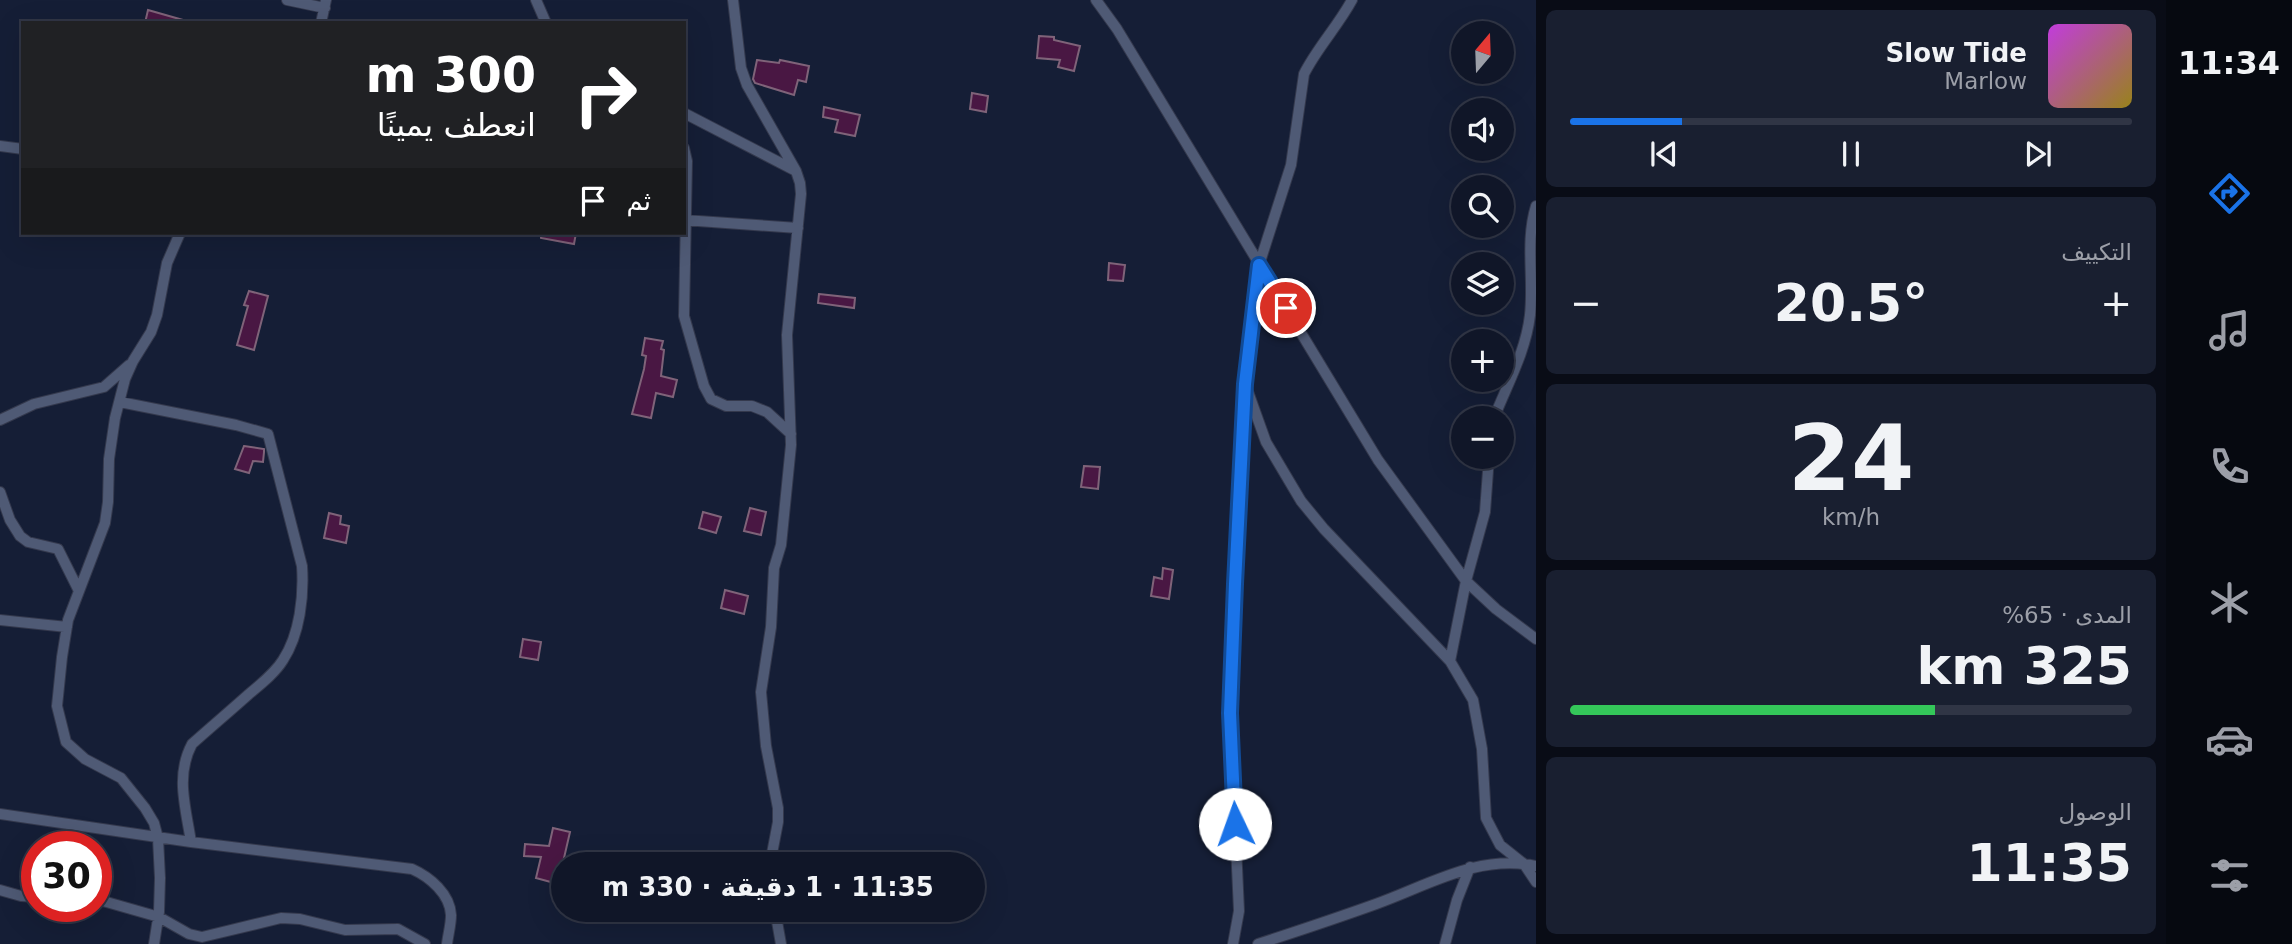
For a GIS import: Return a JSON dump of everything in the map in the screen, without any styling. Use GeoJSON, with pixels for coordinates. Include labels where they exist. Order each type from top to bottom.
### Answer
{"type":"FeatureCollection","features":[{"type":"Feature","properties":{"kind":"street"},"geometry":{"type":"LineString","coordinates":[[287,0],[326,4],[322,21]]}},
{"type":"Feature","properties":{"kind":"street"},"geometry":{"type":"LineString","coordinates":[[536,0],[545,21]]}},
{"type":"Feature","properties":{"kind":"street"},"geometry":{"type":"LineString","coordinates":[[733,0],[741,68],[747,85],[796,171],[801,194],[788,335],[791,435],[781,545],[774,568],[772,627],[761,692],[766,746],[778,808],[772,852]]}},
{"type":"Feature","properties":{"kind":"street"},"geometry":{"type":"LineString","coordinates":[[1097,0],[1378,460],[1466,580],[1496,609],[1536,639]]}},
{"type":"Feature","properties":{"kind":"street"},"geometry":{"type":"LineString","coordinates":[[1233,944],[1239,911],[1230,713],[1245,384],[1259,265],[1291,165],[1304,74],[1352,0]]}},
{"type":"Feature","properties":{"kind":"street"},"geometry":{"type":"LineString","coordinates":[[686,114],[796,171]]}},
{"type":"Feature","properties":{"kind":"street"},"geometry":{"type":"LineString","coordinates":[[0,146],[21,149]]}},
{"type":"Feature","properties":{"kind":"street"},"geometry":{"type":"LineString","coordinates":[[686,157],[686,220],[798,228]]}},
{"type":"Feature","properties":{"kind":"street"},"geometry":{"type":"LineString","coordinates":[[1499,406],[1527,331],[1530,313],[1530,229],[1536,206]]}},
{"type":"Feature","properties":{"kind":"street"},"geometry":{"type":"LineString","coordinates":[[154,944],[159,917],[158,838],[154,823],[121,778],[85,759],[66,742],[57,706],[67,627],[78,589],[94,556],[105,523],[109,459],[125,379],[151,332],[167,263],[179,235]]}},
{"type":"Feature","properties":{"kind":"street"},"geometry":{"type":"LineString","coordinates":[[686,235],[684,316],[704,386],[711,399],[726,406],[751,406],[767,412],[791,435]]}},
{"type":"Feature","properties":{"kind":"street"},"geometry":{"type":"LineString","coordinates":[[0,420],[34,404],[104,387],[134,361]]}},
{"type":"Feature","properties":{"kind":"street"},"geometry":{"type":"LineString","coordinates":[[1245,384],[1266,442],[1301,501],[1324,529],[1450,661],[1473,700],[1482,749],[1486,818],[1500,845],[1530,865],[1536,882]]}},
{"type":"Feature","properties":{"kind":"street"},"geometry":{"type":"LineString","coordinates":[[120,402],[268,434],[303,566],[304,587],[299,617],[282,662],[192,744],[185,757],[181,773],[191,842]]}},
{"type":"Feature","properties":{"kind":"street"},"geometry":{"type":"LineString","coordinates":[[1450,661],[1466,580],[1485,512],[1488,469]]}},
{"type":"Feature","properties":{"kind":"street"},"geometry":{"type":"LineString","coordinates":[[0,492],[16,531],[28,542],[58,549],[78,589]]}},
{"type":"Feature","properties":{"kind":"street"},"geometry":{"type":"LineString","coordinates":[[0,620],[67,627]]}},
{"type":"Feature","properties":{"kind":"street"},"geometry":{"type":"LineString","coordinates":[[0,814],[158,838],[412,869],[425,875],[447,900],[451,915],[447,944]]}},
{"type":"Feature","properties":{"kind":"street"},"geometry":{"type":"LineString","coordinates":[[1258,944],[1378,904],[1470,867],[1500,863],[1530,865]]}},
{"type":"Feature","properties":{"kind":"street"},"geometry":{"type":"LineString","coordinates":[[1445,944],[1470,867]]}},
{"type":"Feature","properties":{"kind":"street"},"geometry":{"type":"LineString","coordinates":[[0,890],[21,896]]}},
{"type":"Feature","properties":{"kind":"street"},"geometry":{"type":"LineString","coordinates":[[112,904],[159,917],[190,934],[202,937],[211,937],[281,918],[300,919],[345,930],[398,929],[425,944]]}},
{"type":"Feature","properties":{"kind":"street"},"geometry":{"type":"LineString","coordinates":[[777,922],[782,944]]}},
{"type":"Feature","properties":{"kind":"building"},"geometry":{"type":"Polygon","coordinates":[[[148,10],[183,20],[183,21],[145,21],[148,10]]]}},
{"type":"Feature","properties":{"kind":"building"},"geometry":{"type":"Polygon","coordinates":[[[1039,36],[1054,37],[1054,40],[1080,46],[1074,71],[1058,67],[1060,60],[1037,58],[1039,36]]]}},
{"type":"Feature","properties":{"kind":"building"},"geometry":{"type":"Polygon","coordinates":[[[757,60],[779,63],[780,60],[809,66],[806,82],[798,80],[794,95],[755,83],[753,79],[757,60]]]}},
{"type":"Feature","properties":{"kind":"building"},"geometry":{"type":"Polygon","coordinates":[[[972,93],[988,96],[986,112],[970,109],[972,93]]]}},
{"type":"Feature","properties":{"kind":"building"},"geometry":{"type":"Polygon","coordinates":[[[824,107],[860,115],[855,136],[835,132],[838,120],[823,117],[824,107]]]}},
{"type":"Feature","properties":{"kind":"building"},"geometry":{"type":"Polygon","coordinates":[[[541,235],[576,235],[574,244],[541,238],[541,235]]]}},
{"type":"Feature","properties":{"kind":"building"},"geometry":{"type":"Polygon","coordinates":[[[1109,263],[1125,265],[1123,281],[1108,280],[1109,263]]]}},
{"type":"Feature","properties":{"kind":"building"},"geometry":{"type":"Polygon","coordinates":[[[249,291],[268,296],[254,350],[237,345],[248,306],[244,305],[249,291]]]}},
{"type":"Feature","properties":{"kind":"building"},"geometry":{"type":"Polygon","coordinates":[[[819,294],[855,298],[854,308],[818,303],[819,294]]]}},
{"type":"Feature","properties":{"kind":"building"},"geometry":{"type":"Polygon","coordinates":[[[645,338],[663,341],[661,376],[677,380],[673,397],[656,393],[651,418],[632,414],[644,369],[646,356],[642,355],[645,338]]]}},
{"type":"Feature","properties":{"kind":"building"},"geometry":{"type":"Polygon","coordinates":[[[244,446],[264,449],[263,462],[253,461],[249,473],[235,469],[244,446]]]}},
{"type":"Feature","properties":{"kind":"building"},"geometry":{"type":"Polygon","coordinates":[[[1084,466],[1100,467],[1098,489],[1081,487],[1084,466]]]}},
{"type":"Feature","properties":{"kind":"building"},"geometry":{"type":"Polygon","coordinates":[[[750,508],[766,512],[761,535],[744,531],[750,508]]]}},
{"type":"Feature","properties":{"kind":"building"},"geometry":{"type":"Polygon","coordinates":[[[703,512],[721,517],[716,533],[699,528],[703,512]]]}},
{"type":"Feature","properties":{"kind":"building"},"geometry":{"type":"Polygon","coordinates":[[[329,513],[341,516],[340,524],[349,526],[346,543],[324,538],[329,513]]]}},
{"type":"Feature","properties":{"kind":"building"},"geometry":{"type":"Polygon","coordinates":[[[1163,568],[1173,570],[1169,599],[1151,596],[1154,577],[1162,579],[1163,568]]]}},
{"type":"Feature","properties":{"kind":"building"},"geometry":{"type":"Polygon","coordinates":[[[725,590],[748,596],[744,614],[721,608],[725,590]]]}},
{"type":"Feature","properties":{"kind":"building"},"geometry":{"type":"Polygon","coordinates":[[[523,639],[541,642],[538,660],[520,657],[523,639]]]}},
{"type":"Feature","properties":{"kind":"building"},"geometry":{"type":"Polygon","coordinates":[[[553,828],[570,832],[565,852],[551,852],[551,882],[536,878],[541,857],[524,856],[525,844],[549,846],[553,828]]]}},
{"type":"Feature","properties":{"kind":"route"},"geometry":{"type":"LineString","coordinates":[[1235,824],[1230,713],[1235,584],[1245,384],[1259,265],[1286,308]]}}]}
